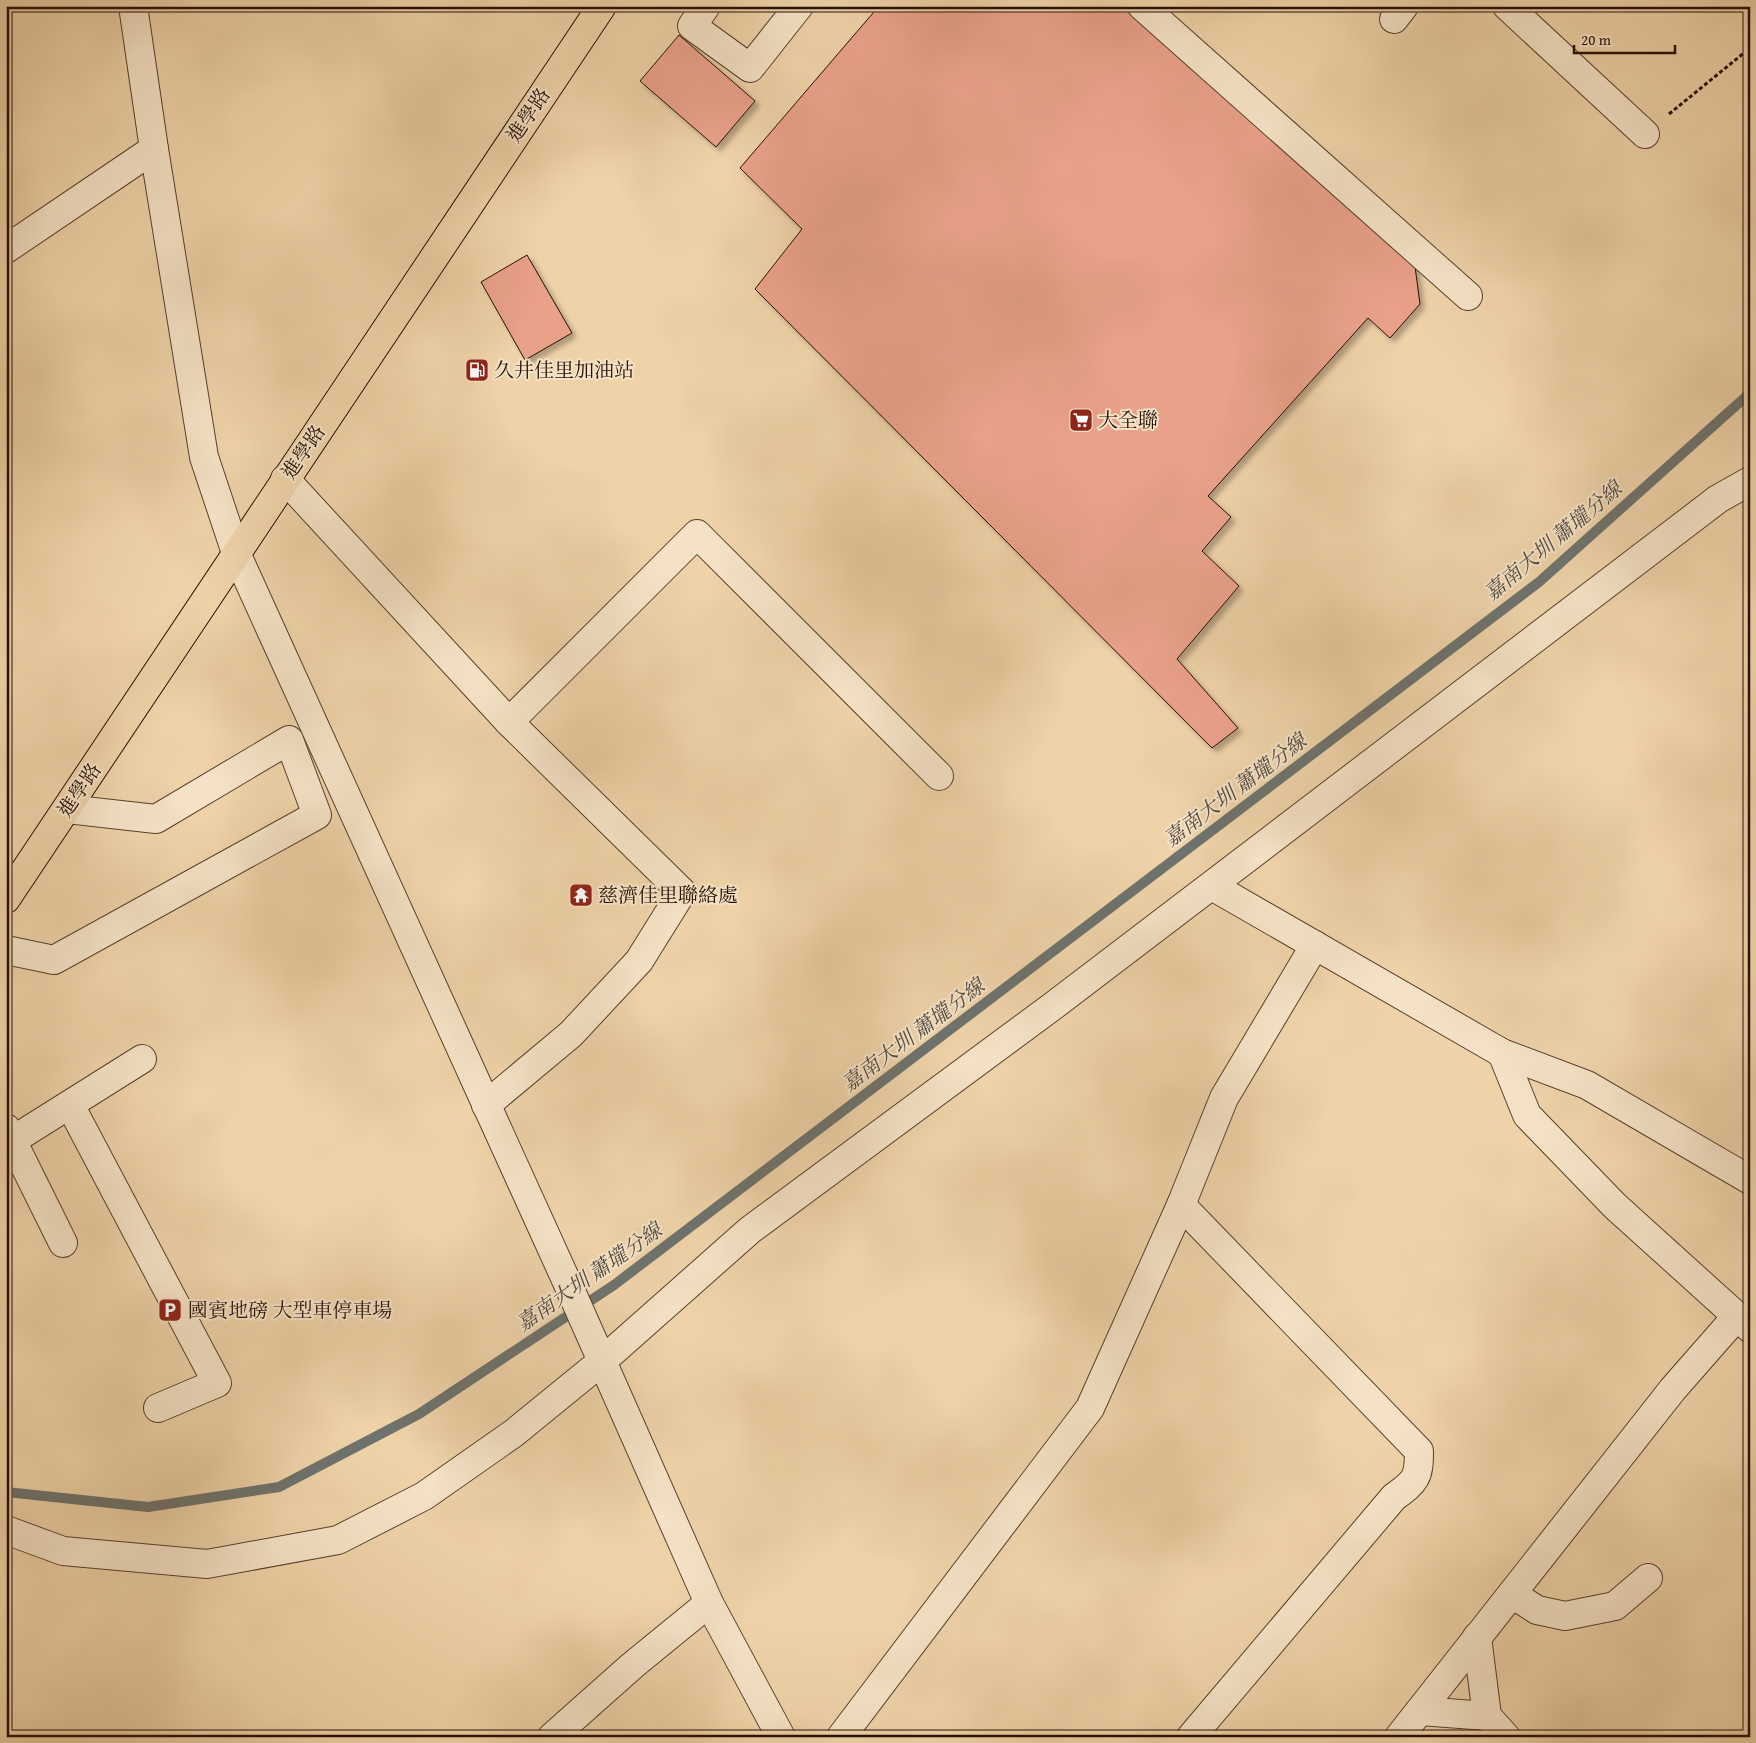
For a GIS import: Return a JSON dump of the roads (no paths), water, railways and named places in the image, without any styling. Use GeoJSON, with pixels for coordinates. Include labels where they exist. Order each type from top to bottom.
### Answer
{"type":"FeatureCollection","features":[{"type":"Feature","properties":{"kind":"main road","name":"進學路"},"geometry":{"type":"LineString","coordinates":[[6,899],[602,6]]}},
{"type":"Feature","properties":{"kind":"street"},"geometry":{"type":"LineString","coordinates":[[133,6],[204,457],[236,552],[571,1291],[709,1603],[781,1737]]}},
{"type":"Feature","properties":{"kind":"street"},"geometry":{"type":"LineString","coordinates":[[706,6],[692,26],[750,68],[799,6]]}},
{"type":"Feature","properties":{"kind":"street"},"geometry":{"type":"LineString","coordinates":[[1142,6],[1468,296]]}},
{"type":"Feature","properties":{"kind":"street"},"geometry":{"type":"LineString","coordinates":[[1507,6],[1645,134]]}},
{"type":"Feature","properties":{"kind":"street"},"geometry":{"type":"LineString","coordinates":[[6,249],[154,149]]}},
{"type":"Feature","properties":{"kind":"street"},"geometry":{"type":"LineString","coordinates":[[285,479],[509,722],[682,892],[639,961],[570,1034],[486,1105]]}},
{"type":"Feature","properties":{"kind":"street"},"geometry":{"type":"LineString","coordinates":[[6,1530],[63,1551],[207,1564],[338,1540],[424,1496],[514,1432],[601,1362],[750,1230],[870,1143],[1212,886],[1718,499],[1750,481]]}},
{"type":"Feature","properties":{"kind":"street"},"geometry":{"type":"LineString","coordinates":[[509,722],[697,534],[940,776]]}},
{"type":"Feature","properties":{"kind":"street"},"geometry":{"type":"LineString","coordinates":[[6,950],[54,960],[317,815],[289,740],[156,819],[67,809]]}},
{"type":"Feature","properties":{"kind":"street"},"geometry":{"type":"LineString","coordinates":[[1212,886],[1502,1053],[1587,1085],[1750,1180]]}},
{"type":"Feature","properties":{"kind":"street"},"geometry":{"type":"LineString","coordinates":[[840,1737],[1090,1408],[1181,1204],[1224,1098],[1315,945]]}},
{"type":"Feature","properties":{"kind":"street"},"geometry":{"type":"LineString","coordinates":[[1399,1737],[1673,1389],[1744,1322],[1615,1206],[1527,1115],[1502,1053]]}},
{"type":"Feature","properties":{"kind":"street"},"geometry":{"type":"LineString","coordinates":[[63,1243],[9,1134],[70,1105],[142,1059]]}},
{"type":"Feature","properties":{"kind":"street"},"geometry":{"type":"LineString","coordinates":[[70,1105],[217,1383],[158,1408]]}},
{"type":"Feature","properties":{"kind":"street"},"geometry":{"type":"LineString","coordinates":[[1181,1204],[1419,1451],[1419,1474],[1411,1484],[1394,1497],[1191,1737]]}},
{"type":"Feature","properties":{"kind":"street"},"geometry":{"type":"LineString","coordinates":[[1512,1594],[1537,1610],[1564,1616],[1615,1606],[1648,1578]]}},
{"type":"Feature","properties":{"kind":"street"},"geometry":{"type":"LineString","coordinates":[[552,1737],[633,1665],[709,1603]]}},
{"type":"Feature","properties":{"kind":"street"},"geometry":{"type":"LineString","coordinates":[[1478,1637],[1487,1716],[1506,1737]]}},
{"type":"Feature","properties":{"kind":"street"},"geometry":{"type":"LineString","coordinates":[[1420,1711],[1487,1716]]}},
{"type":"Feature","properties":{"kind":"waterway","name":"嘉南大圳 蕭壠分線"},"geometry":{"type":"LineString","coordinates":[[6,1492],[148,1507],[279,1487],[419,1414],[614,1285],[1539,582],[1750,393]]}},
{"type":"Feature","properties":{"kind":"place","name":"久井佳里加油站"},"geometry":{"type":"Point","coordinates":[477,370]}},
{"type":"Feature","properties":{"kind":"place","name":"大全聯"},"geometry":{"type":"Point","coordinates":[1081,420]}},
{"type":"Feature","properties":{"kind":"place","name":"慈濟佳里聯絡處"},"geometry":{"type":"Point","coordinates":[581,895]}},
{"type":"Feature","properties":{"kind":"place","name":"國賓地磅 大型車停車場"},"geometry":{"type":"Point","coordinates":[170,1310]}}]}
